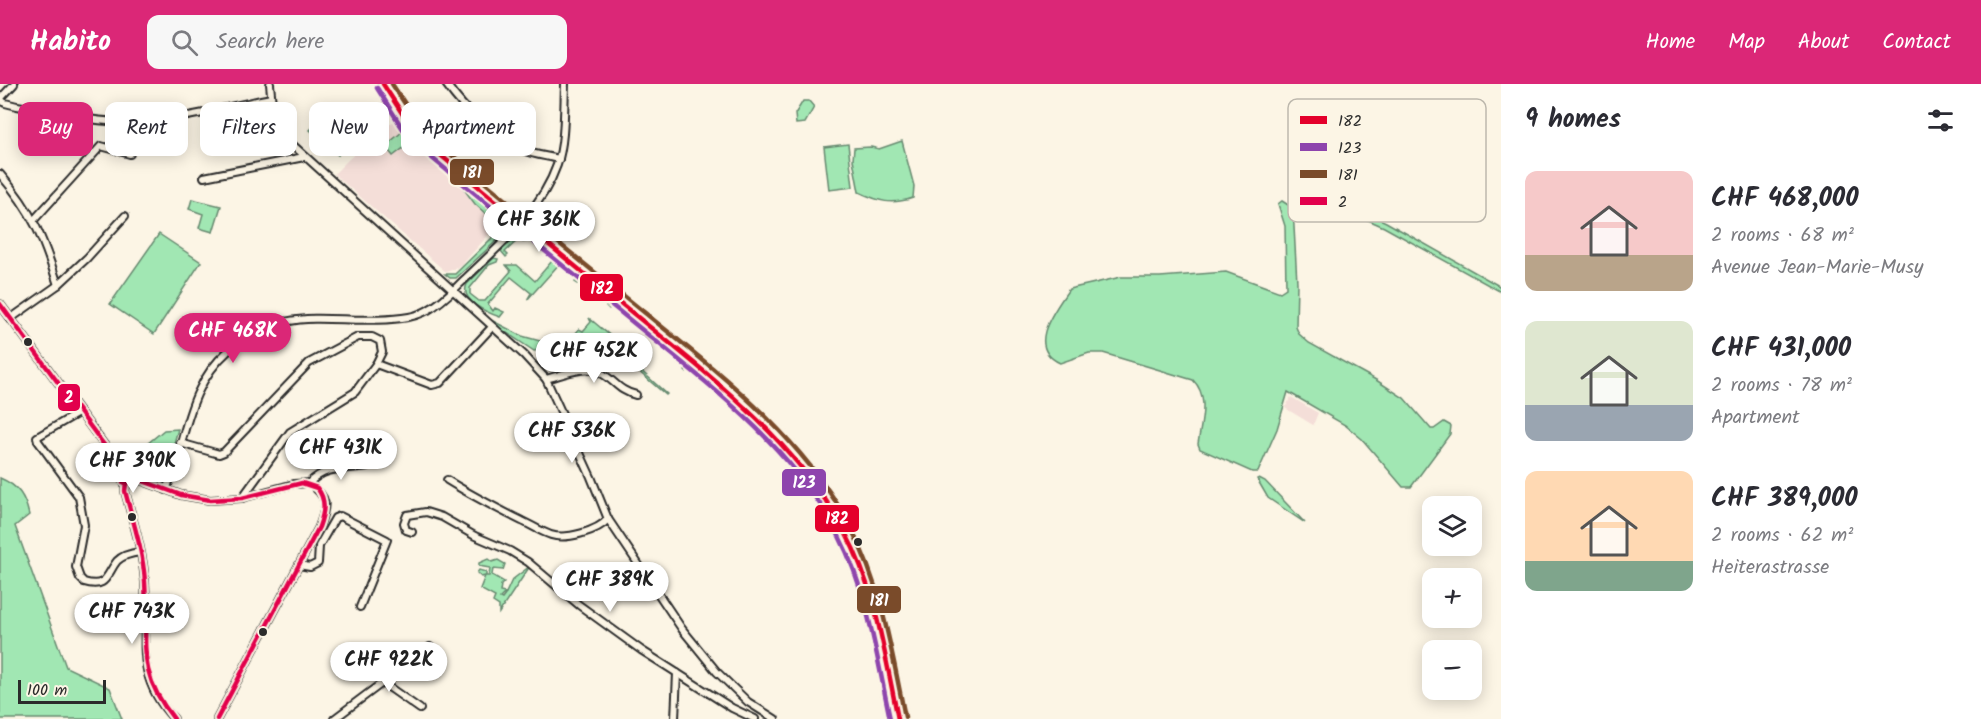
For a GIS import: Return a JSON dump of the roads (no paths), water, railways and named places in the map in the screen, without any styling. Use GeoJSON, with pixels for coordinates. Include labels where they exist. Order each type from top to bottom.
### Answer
{"type":"FeatureCollection","features":[{"type":"Feature","properties":{"kind":"main road"},"geometry":{"type":"LineString","coordinates":[[383,84],[398,109],[420,135],[730,395],[779,443],[810,478],[846,533],[864,577],[898,719]]}},
{"type":"Feature","properties":{"kind":"street"},"geometry":{"type":"LineString","coordinates":[[14,84],[0,99],[5,103],[103,121],[134,122],[171,119],[271,98]]}},
{"type":"Feature","properties":{"kind":"street"},"geometry":{"type":"LineString","coordinates":[[270,84],[276,122],[284,137],[524,355],[546,379],[608,519],[682,629],[717,672],[748,702],[775,719]]}},
{"type":"Feature","properties":{"kind":"street"},"geometry":{"type":"LineString","coordinates":[[446,84],[472,114],[497,135],[523,150],[559,159]]}},
{"type":"Feature","properties":{"kind":"street"},"geometry":{"type":"LineString","coordinates":[[166,490],[193,401],[208,374],[228,352],[256,332],[289,321],[307,318],[372,320],[405,318],[428,310],[453,291],[521,222],[545,191],[559,159],[565,84]]}},
{"type":"Feature","properties":{"kind":"street"},"geometry":{"type":"LineString","coordinates":[[34,220],[101,146],[105,147]]}},
{"type":"Feature","properties":{"kind":"street"},"geometry":{"type":"LineString","coordinates":[[204,177],[304,157]]}},
{"type":"Feature","properties":{"kind":"street"},"geometry":{"type":"LineString","coordinates":[[0,174],[15,191],[34,220],[44,241],[58,285]]}},
{"type":"Feature","properties":{"kind":"street"},"geometry":{"type":"LineString","coordinates":[[10,319],[58,285],[87,258],[125,216]]}},
{"type":"Feature","properties":{"kind":"street"},"geometry":{"type":"LineString","coordinates":[[0,304],[124,472]]}},
{"type":"Feature","properties":{"kind":"street"},"geometry":{"type":"LineString","coordinates":[[376,364],[432,385],[440,383],[492,327]]}},
{"type":"Feature","properties":{"kind":"street"},"geometry":{"type":"LineString","coordinates":[[180,443],[219,454],[224,452],[309,363],[358,337],[372,337],[380,341],[382,352],[355,392],[290,432],[242,498]]}},
{"type":"Feature","properties":{"kind":"street"},"geometry":{"type":"LineString","coordinates":[[546,379],[578,371],[598,372],[620,390],[636,395]]}},
{"type":"Feature","properties":{"kind":"street"},"geometry":{"type":"LineString","coordinates":[[80,412],[37,437],[79,497],[84,525],[77,572],[84,582],[98,584],[104,581],[118,559],[140,552]]}},
{"type":"Feature","properties":{"kind":"street"},"geometry":{"type":"LineString","coordinates":[[124,472],[130,472],[132,477],[166,490],[202,499],[242,498],[289,485],[309,483],[326,470],[367,466]]}},
{"type":"Feature","properties":{"kind":"street"},"geometry":{"type":"LineString","coordinates":[[124,472],[120,478],[126,483]]}},
{"type":"Feature","properties":{"kind":"street"},"geometry":{"type":"LineString","coordinates":[[126,483],[130,482],[132,477]]}},
{"type":"Feature","properties":{"kind":"street"},"geometry":{"type":"LineString","coordinates":[[447,480],[552,536],[569,537],[580,534],[600,526],[608,519]]}},
{"type":"Feature","properties":{"kind":"street"},"geometry":{"type":"LineString","coordinates":[[126,483],[125,491],[140,552],[145,584],[146,674],[156,697],[174,719]]}},
{"type":"Feature","properties":{"kind":"street"},"geometry":{"type":"LineString","coordinates":[[217,719],[319,527],[326,506],[322,494],[309,483]]}},
{"type":"Feature","properties":{"kind":"street"},"geometry":{"type":"LineString","coordinates":[[412,532],[406,530],[404,523],[407,515],[426,512],[442,517],[528,562],[613,630],[732,708],[755,719]]}},
{"type":"Feature","properties":{"kind":"street"},"geometry":{"type":"LineString","coordinates":[[299,564],[310,567],[318,563],[319,546],[335,518],[340,516],[387,540],[360,607]]}},
{"type":"Feature","properties":{"kind":"street"},"geometry":{"type":"LineString","coordinates":[[334,719],[430,648]]}},
{"type":"Feature","properties":{"kind":"street"},"geometry":{"type":"LineString","coordinates":[[675,719],[677,673]]}},
{"type":"Feature","properties":{"kind":"street"},"geometry":{"type":"LineString","coordinates":[[383,683],[420,709]]}}]}
